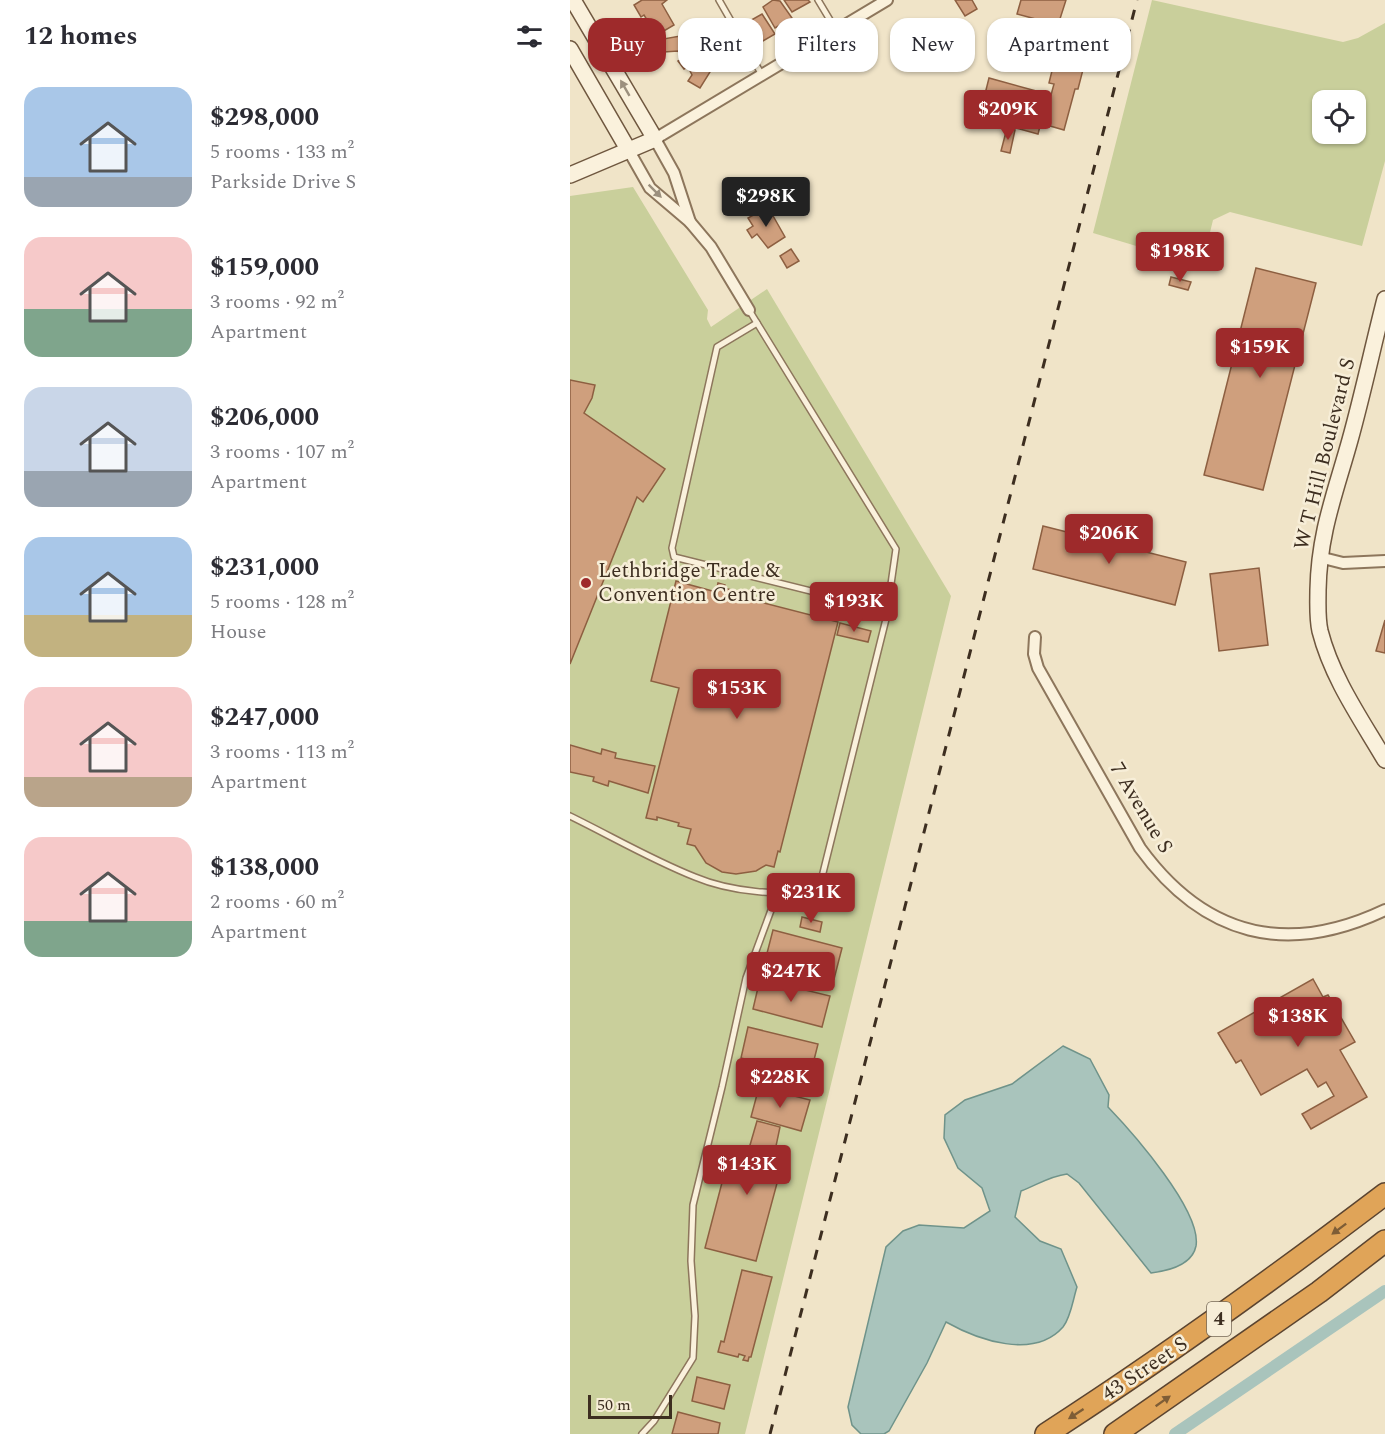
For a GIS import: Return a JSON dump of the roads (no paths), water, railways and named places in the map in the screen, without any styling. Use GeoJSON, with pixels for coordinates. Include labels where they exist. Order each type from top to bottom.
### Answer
{"type":"FeatureCollection","features":[{"type":"Feature","properties":{"kind":"highway","name":"43 Street S"},"geometry":{"type":"LineString","coordinates":[[1046,1434],[1177,1349],[1385,1194]]}},
{"type":"Feature","properties":{"kind":"highway","name":"43 Street S"},"geometry":{"type":"LineString","coordinates":[[1115,1434],[1319,1292],[1385,1241]]}},
{"type":"Feature","properties":{"kind":"street"},"geometry":{"type":"LineString","coordinates":[[573,0],[674,173],[690,222]]}},
{"type":"Feature","properties":{"kind":"street"},"geometry":{"type":"LineString","coordinates":[[856,18],[887,0]]}},
{"type":"Feature","properties":{"kind":"street"},"geometry":{"type":"LineString","coordinates":[[570,49],[650,188],[690,222],[711,247],[749,310]]}},
{"type":"Feature","properties":{"kind":"street"},"geometry":{"type":"LineString","coordinates":[[570,175],[655,139],[775,67]]}},
{"type":"Feature","properties":{"kind":"street","name":"W T Hill Boulevard S"},"geometry":{"type":"LineString","coordinates":[[1385,299],[1351,439],[1324,528],[1319,556],[1319,628],[1327,655],[1342,687],[1385,760]]}},
{"type":"Feature","properties":{"kind":"street"},"geometry":{"type":"LineString","coordinates":[[1319,556],[1343,563],[1385,561]]}},
{"type":"Feature","properties":{"kind":"street","name":"7 Avenue S"},"geometry":{"type":"LineString","coordinates":[[1035,637],[1034,654],[1038,668],[1140,848],[1159,874],[1192,903],[1210,915],[1247,929],[1294,935],[1350,926],[1385,910]]}},
{"type":"Feature","properties":{"kind":"lane"},"geometry":{"type":"LineString","coordinates":[[719,0],[762,75]]}},
{"type":"Feature","properties":{"kind":"lane"},"geometry":{"type":"LineString","coordinates":[[818,0],[829,18]]}},
{"type":"Feature","properties":{"kind":"lane"},"geometry":{"type":"LineString","coordinates":[[570,816],[695,878],[729,887],[777,894],[818,893],[887,610],[896,549],[749,310]]}},
{"type":"Feature","properties":{"kind":"lane"},"geometry":{"type":"LineString","coordinates":[[757,323],[717,348],[672,548],[674,557],[887,610]]}},
{"type":"Feature","properties":{"kind":"lane"},"geometry":{"type":"LineString","coordinates":[[642,1434],[654,1421],[693,1358],[695,1316],[691,1261],[693,1205],[746,978],[777,894]]}},
{"type":"Feature","properties":{"kind":"water"},"geometry":{"type":"Polygon","coordinates":[[[1063,1046],[1090,1059],[1109,1095],[1108,1107],[1133,1134],[1177,1193],[1195,1231],[1194,1253],[1178,1266],[1151,1273],[1079,1183],[1067,1174],[1021,1191],[1015,1217],[1040,1241],[1061,1249],[1077,1287],[1066,1323],[1051,1337],[1037,1343],[1022,1345],[989,1340],[946,1322],[927,1363],[889,1431],[884,1434],[861,1434],[852,1425],[848,1407],[886,1247],[903,1231],[919,1225],[964,1228],[990,1211],[982,1188],[958,1168],[944,1138],[945,1115],[965,1100],[1012,1084],[1063,1046]]]}},
{"type":"Feature","properties":{"kind":"waterway"},"geometry":{"type":"LineString","coordinates":[[1175,1434],[1385,1291]]}},
{"type":"Feature","properties":{"kind":"railway"},"geometry":{"type":"LineString","coordinates":[[770,1434],[1137,0]]}},
{"type":"Feature","properties":{"kind":"place","name":"Lethbridge Trade & Convention Centre"},"geometry":{"type":"Point","coordinates":[586,583]}}]}
